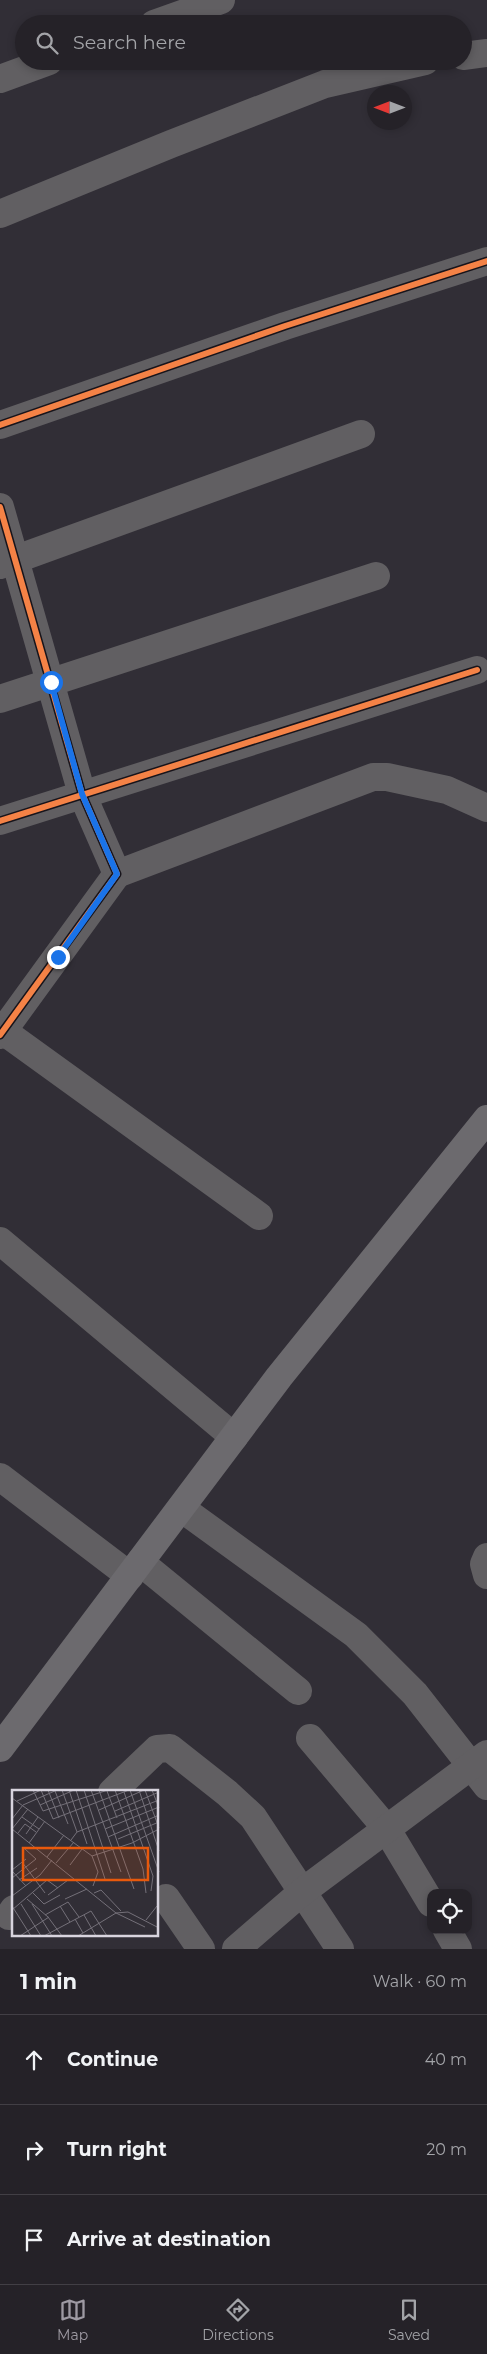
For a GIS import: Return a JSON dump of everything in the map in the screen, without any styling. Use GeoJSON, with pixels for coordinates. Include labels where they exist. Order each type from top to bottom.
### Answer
{"type":"FeatureCollection","features":[{"type":"Feature","properties":{"kind":"main road"},"geometry":{"type":"LineString","coordinates":[[0,1748],[279,1376],[487,1119]]}},
{"type":"Feature","properties":{"kind":"street"},"geometry":{"type":"LineString","coordinates":[[179,15],[221,0]]}},
{"type":"Feature","properties":{"kind":"street"},"geometry":{"type":"LineString","coordinates":[[472,55],[487,53]]}},
{"type":"Feature","properties":{"kind":"street"},"geometry":{"type":"LineString","coordinates":[[0,79],[25,70]]}},
{"type":"Feature","properties":{"kind":"street"},"geometry":{"type":"LineString","coordinates":[[0,214],[325,84],[386,70]]}},
{"type":"Feature","properties":{"kind":"street"},"geometry":{"type":"LineString","coordinates":[[0,425],[285,326],[487,261]]}},
{"type":"Feature","properties":{"kind":"street"},"geometry":{"type":"LineString","coordinates":[[8,562],[362,434]]}},
{"type":"Feature","properties":{"kind":"street"},"geometry":{"type":"LineString","coordinates":[[0,507],[8,562],[51,682],[82,794],[117,874]]}},
{"type":"Feature","properties":{"kind":"street"},"geometry":{"type":"LineString","coordinates":[[0,699],[376,576]]}},
{"type":"Feature","properties":{"kind":"street"},"geometry":{"type":"LineString","coordinates":[[0,821],[477,670]]}},
{"type":"Feature","properties":{"kind":"street"},"geometry":{"type":"LineString","coordinates":[[259,1216],[2,1033],[117,874],[373,777],[387,777],[447,790],[487,808]]}},
{"type":"Feature","properties":{"kind":"street"},"geometry":{"type":"LineString","coordinates":[[0,1240],[234,1437]]}},
{"type":"Feature","properties":{"kind":"street"},"geometry":{"type":"LineString","coordinates":[[0,1476],[135,1569],[298,1691]]}},
{"type":"Feature","properties":{"kind":"street"},"geometry":{"type":"LineString","coordinates":[[181,1508],[356,1635],[478,1760],[487,1786]]}},
{"type":"Feature","properties":{"kind":"street"},"geometry":{"type":"LineString","coordinates":[[487,1557],[484,1564],[487,1575]]}},
{"type":"Feature","properties":{"kind":"street"},"geometry":{"type":"LineString","coordinates":[[310,1738],[386,1828],[427,1896]]}},
{"type":"Feature","properties":{"kind":"street"},"geometry":{"type":"LineString","coordinates":[[114,1790],[157,1748],[170,1748],[227,1793],[253,1818],[340,1949]]}},
{"type":"Feature","properties":{"kind":"street"},"geometry":{"type":"LineString","coordinates":[[236,1949],[302,1892],[478,1760]]}},
{"type":"Feature","properties":{"kind":"street"},"geometry":{"type":"LineString","coordinates":[[166,1898],[201,1949]]}},
{"type":"Feature","properties":{"kind":"street"},"geometry":{"type":"LineString","coordinates":[[449,1934],[458,1949]]}},
{"type":"Feature","properties":{"kind":"cycle path"},"geometry":{"type":"LineString","coordinates":[[0,425],[285,326],[487,261]]}},
{"type":"Feature","properties":{"kind":"cycle path"},"geometry":{"type":"LineString","coordinates":[[0,507],[82,794],[117,874],[0,1035]]}},
{"type":"Feature","properties":{"kind":"cycle path"},"geometry":{"type":"LineString","coordinates":[[0,821],[477,670]]}},
{"type":"Feature","properties":{"kind":"route"},"geometry":{"type":"LineString","coordinates":[[51,682],[82,794],[117,874],[58,957]]}}]}
